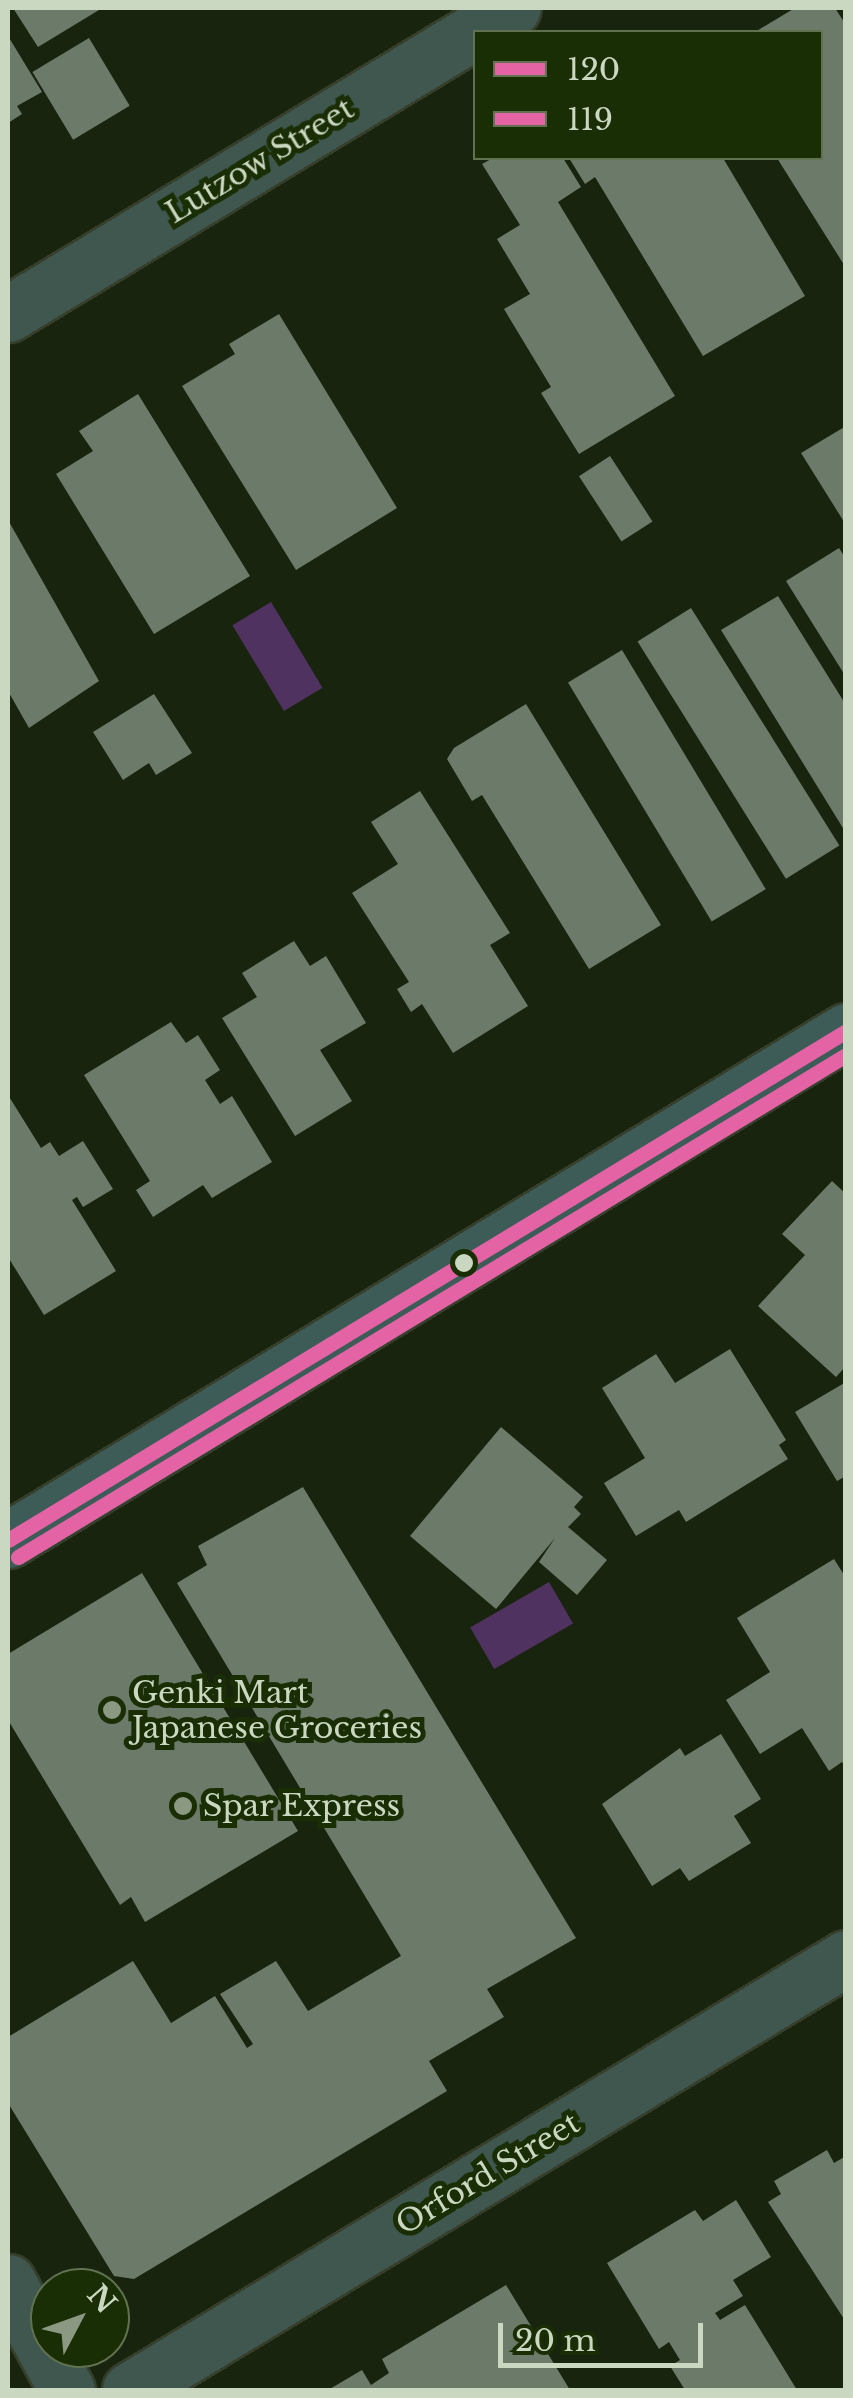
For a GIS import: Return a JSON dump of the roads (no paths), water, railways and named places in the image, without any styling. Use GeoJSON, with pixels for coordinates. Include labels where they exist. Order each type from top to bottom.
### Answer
{"type":"FeatureCollection","features":[{"type":"Feature","properties":{"kind":"main road"},"geometry":{"type":"LineString","coordinates":[[8,1540],[846,1031]]}},
{"type":"Feature","properties":{"kind":"street","name":"Lutzow Street"},"geometry":{"type":"LineString","coordinates":[[478,30],[514,8]]}},
{"type":"Feature","properties":{"kind":"street","name":"Lutzow Street"},"geometry":{"type":"LineString","coordinates":[[8,314],[473,33]]}},
{"type":"Feature","properties":{"kind":"street","name":"Orford Street"},"geometry":{"type":"LineString","coordinates":[[130,2390],[846,1958]]}},
{"type":"Feature","properties":{"kind":"street"},"geometry":{"type":"LineString","coordinates":[[8,2282],[67,2390]]}},
{"type":"Feature","properties":{"kind":"place","name":"Genki Mart Japanese Groceries"},"geometry":{"type":"Point","coordinates":[112,1710]}},
{"type":"Feature","properties":{"kind":"place","name":"Spar Express"},"geometry":{"type":"Point","coordinates":[183,1806]}}]}
